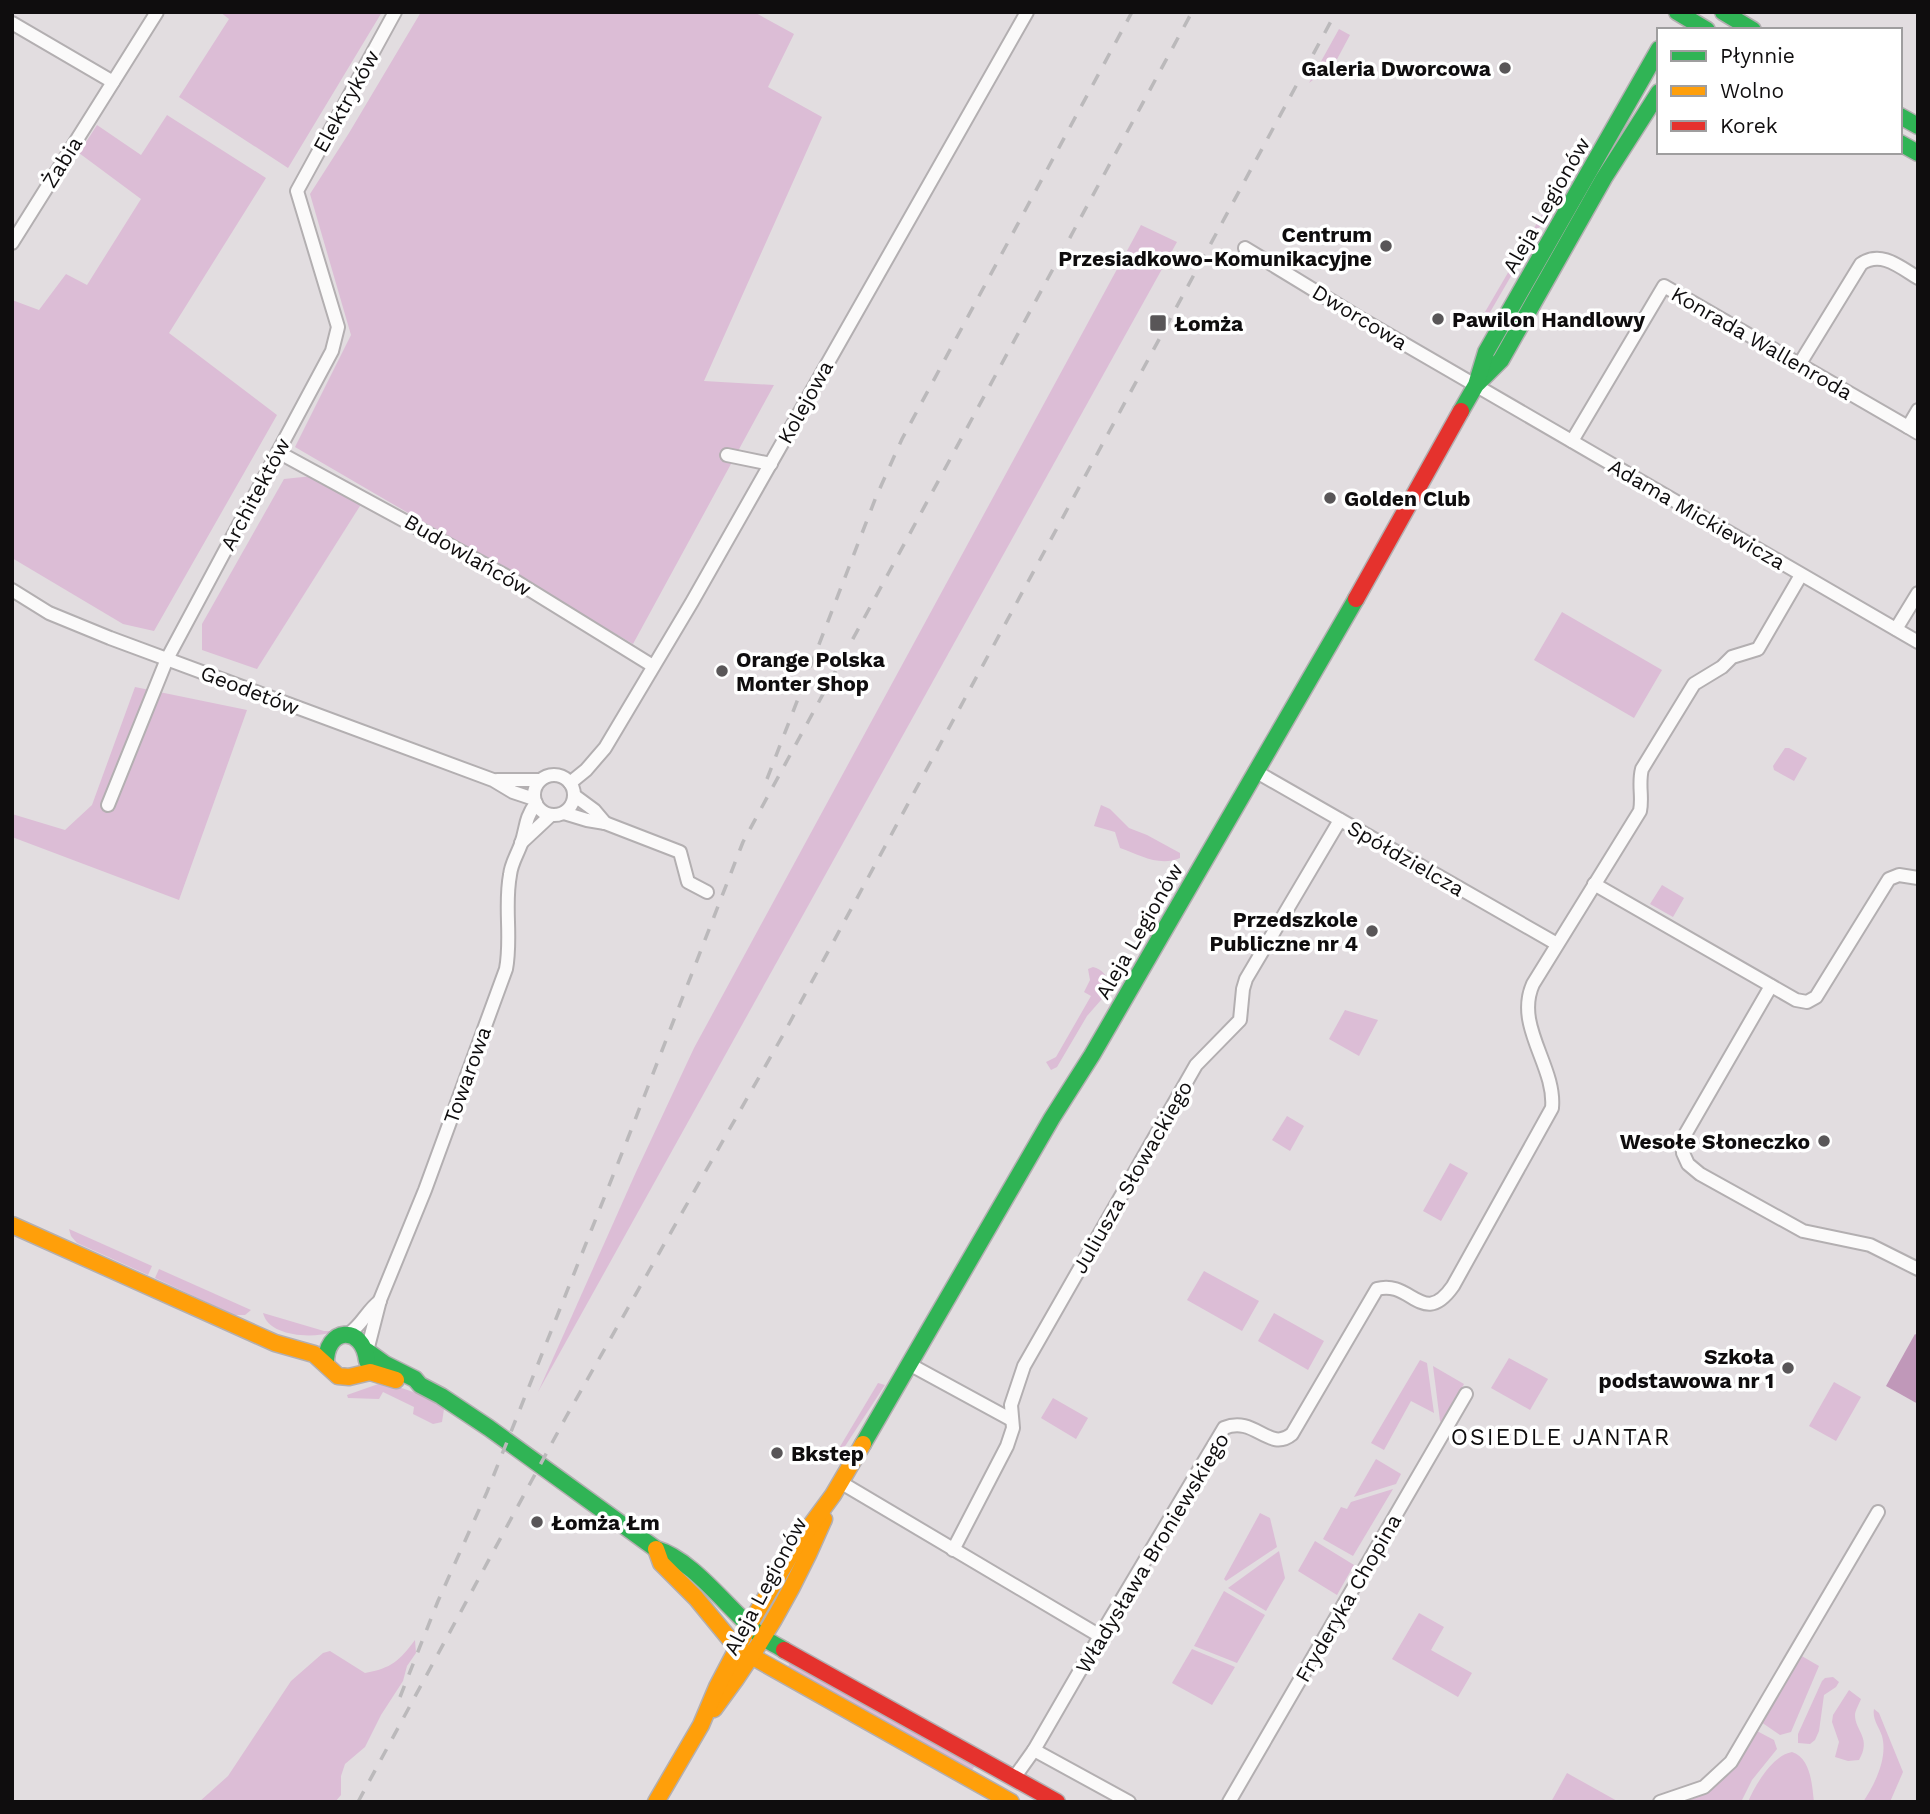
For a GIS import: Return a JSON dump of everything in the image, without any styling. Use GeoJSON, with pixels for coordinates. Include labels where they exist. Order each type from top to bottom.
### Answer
{"type":"FeatureCollection","features":[{"type":"Feature","properties":{"kind":"main road"},"geometry":{"type":"LineString","coordinates":[[1723,12],[1750,28]]}},
{"type":"Feature","properties":{"kind":"main road"},"geometry":{"type":"LineString","coordinates":[[1679,13],[1701,24]]}},
{"type":"Feature","properties":{"kind":"main road","name":"Aleja Legionów"},"geometry":{"type":"LineString","coordinates":[[701,1725],[717,1687],[750,1624],[797,1544],[837,1489],[1476,385],[1486,352],[1657,53]]}},
{"type":"Feature","properties":{"kind":"main road","name":"Aleja Legionów"},"geometry":{"type":"LineString","coordinates":[[1476,385],[1500,360],[1604,178],[1657,95]]}},
{"type":"Feature","properties":{"kind":"main road"},"geometry":{"type":"LineString","coordinates":[[1902,117],[1918,126]]}},
{"type":"Feature","properties":{"kind":"main road"},"geometry":{"type":"LineString","coordinates":[[1902,144],[1918,153]]}},
{"type":"Feature","properties":{"kind":"main road"},"geometry":{"type":"LineString","coordinates":[[12,1225],[275,1343],[314,1354],[333,1373],[343,1377],[373,1373],[414,1386],[420,1385]]}},
{"type":"Feature","properties":{"kind":"main road"},"geometry":{"type":"LineString","coordinates":[[258,1334],[275,1334],[313,1342],[340,1337],[357,1338],[367,1351],[384,1364],[441,1396],[656,1549],[667,1552],[694,1573],[765,1639],[1057,1802]]}},
{"type":"Feature","properties":{"kind":"main road"},"geometry":{"type":"LineString","coordinates":[[326,1364],[325,1353],[340,1337]]}},
{"type":"Feature","properties":{"kind":"main road"},"geometry":{"type":"LineString","coordinates":[[359,1373],[366,1364],[367,1351]]}},
{"type":"Feature","properties":{"kind":"main road","name":"Aleja Legionów"},"geometry":{"type":"LineString","coordinates":[[656,1802],[701,1725],[765,1639],[815,1541],[837,1489]]}},
{"type":"Feature","properties":{"kind":"main road"},"geometry":{"type":"LineString","coordinates":[[656,1549],[661,1563],[696,1598],[737,1647],[752,1658],[1011,1802]]}},
{"type":"Feature","properties":{"kind":"street","name":"Żabia"},"geometry":{"type":"LineString","coordinates":[[12,243],[157,12]]}},
{"type":"Feature","properties":{"kind":"street","name":"Elektryków"},"geometry":{"type":"LineString","coordinates":[[338,327],[297,191],[395,12]]}},
{"type":"Feature","properties":{"kind":"street","name":"Kolejowa"},"geometry":{"type":"LineString","coordinates":[[570,783],[599,755],[653,666],[771,464],[1027,12]]}},
{"type":"Feature","properties":{"kind":"street"},"geometry":{"type":"LineString","coordinates":[[12,23],[113,82]]}},
{"type":"Feature","properties":{"kind":"street","name":"Dworcowa"},"geometry":{"type":"LineString","coordinates":[[1245,248],[1476,385]]}},
{"type":"Feature","properties":{"kind":"street"},"geometry":{"type":"LineString","coordinates":[[1799,365],[1861,264],[1871,258],[1882,258],[1918,278]]}},
{"type":"Feature","properties":{"kind":"street","name":"Konrada Wallenroda"},"geometry":{"type":"LineString","coordinates":[[1572,441],[1664,286],[1913,430]]}},
{"type":"Feature","properties":{"kind":"street","name":"Architektów"},"geometry":{"type":"LineString","coordinates":[[107,805],[167,659],[332,351],[338,327]]}},
{"type":"Feature","properties":{"kind":"street","name":"Adama Mickiewicza"},"geometry":{"type":"LineString","coordinates":[[1476,385],[1918,642]]}},
{"type":"Feature","properties":{"kind":"street"},"geometry":{"type":"LineString","coordinates":[[1913,430],[1918,410]]}},
{"type":"Feature","properties":{"kind":"street","name":"Budowlańców"},"geometry":{"type":"LineString","coordinates":[[278,452],[517,582],[653,666]]}},
{"type":"Feature","properties":{"kind":"street"},"geometry":{"type":"LineString","coordinates":[[727,456],[771,464]]}},
{"type":"Feature","properties":{"kind":"street","name":"Władysława Broniewskiego"},"geometry":{"type":"LineString","coordinates":[[1014,1778],[1034,1750],[1224,1428],[1240,1424],[1275,1440],[1287,1438],[1293,1434],[1377,1289],[1395,1289],[1427,1305],[1439,1303],[1453,1286],[1552,1108],[1550,1082],[1527,1007],[1533,984],[1640,811],[1642,769],[1694,684],[1723,667],[1732,657],[1758,649],[1801,575]]}},
{"type":"Feature","properties":{"kind":"street","name":"Geodetów"},"geometry":{"type":"LineString","coordinates":[[12,590],[49,612],[167,659],[493,780]]}},
{"type":"Feature","properties":{"kind":"street"},"geometry":{"type":"LineString","coordinates":[[1896,629],[1918,593]]}},
{"type":"Feature","properties":{"kind":"street","name":"Spółdzielcza"},"geometry":{"type":"LineString","coordinates":[[1255,771],[1557,944]]}},
{"type":"Feature","properties":{"kind":"street"},"geometry":{"type":"LineString","coordinates":[[493,780],[540,780],[559,775],[570,783],[575,796],[605,822]]}},
{"type":"Feature","properties":{"kind":"street"},"geometry":{"type":"LineString","coordinates":[[493,780],[535,801]]}},
{"type":"Feature","properties":{"kind":"street"},"geometry":{"type":"LineString","coordinates":[[540,780],[535,789],[535,801],[540,809],[605,822],[680,852],[688,882],[707,892]]}},
{"type":"Feature","properties":{"kind":"street"},"geometry":{"type":"LineString","coordinates":[[521,843],[573,803],[575,796]]}},
{"type":"Feature","properties":{"kind":"street","name":"Towarowa"},"geometry":{"type":"LineString","coordinates":[[367,1351],[380,1300],[425,1190],[506,969],[509,949],[507,893],[510,872],[521,843],[524,822],[535,801]]}},
{"type":"Feature","properties":{"kind":"street","name":"Juliusza Słowackiego"},"geometry":{"type":"LineString","coordinates":[[953,1550],[1007,1446],[1013,1428],[1010,1419],[1011,1405],[1024,1366],[1196,1065],[1240,1020],[1242,989],[1247,979],[1340,820]]}},
{"type":"Feature","properties":{"kind":"street"},"geometry":{"type":"LineString","coordinates":[[1594,884],[1796,1000],[1807,1002],[1816,997],[1889,879],[1899,875],[1918,877]]}},
{"type":"Feature","properties":{"kind":"street"},"geometry":{"type":"LineString","coordinates":[[1771,986],[1686,1133],[1682,1145],[1685,1159],[1700,1174],[1803,1231],[1870,1245],[1918,1269]]}},
{"type":"Feature","properties":{"kind":"street","name":"Towarowa"},"geometry":{"type":"LineString","coordinates":[[340,1337],[362,1323],[380,1300]]}},
{"type":"Feature","properties":{"kind":"street"},"geometry":{"type":"LineString","coordinates":[[909,1364],[1010,1419]]}},
{"type":"Feature","properties":{"kind":"street","name":"Fryderyka Chopina"},"geometry":{"type":"LineString","coordinates":[[1229,1802],[1466,1394]]}},
{"type":"Feature","properties":{"kind":"street"},"geometry":{"type":"LineString","coordinates":[[837,1489],[953,1550],[1100,1636]]}},
{"type":"Feature","properties":{"kind":"street"},"geometry":{"type":"LineString","coordinates":[[1660,1802],[1704,1787],[1731,1762],[1878,1512]]}},
{"type":"Feature","properties":{"kind":"street"},"geometry":{"type":"LineString","coordinates":[[1034,1750],[1129,1802]]}},
{"type":"Feature","properties":{"kind":"shaded area"},"geometry":{"type":"Polygon","coordinates":[[[220,12],[382,12],[288,168],[179,97],[229,19],[220,12]]]}},
{"type":"Feature","properties":{"kind":"shaded area"},"geometry":{"type":"Polygon","coordinates":[[[421,12],[754,12],[794,34],[768,87],[822,117],[704,381],[774,385],[633,644],[295,447],[351,335],[310,194],[421,12]]]}},
{"type":"Feature","properties":{"kind":"shaded area"},"geometry":{"type":"Polygon","coordinates":[[[1339,29],[1350,35],[1335,63],[1309,83],[1339,29]]]}},
{"type":"Feature","properties":{"kind":"shaded area"},"geometry":{"type":"Polygon","coordinates":[[[167,115],[266,178],[169,333],[277,415],[154,631],[123,624],[12,558],[12,300],[39,310],[66,274],[87,285],[141,199],[79,153],[97,125],[141,155],[167,115]]]}},
{"type":"Feature","properties":{"kind":"shaded area"},"geometry":{"type":"Polygon","coordinates":[[[1565,175],[1568,178],[1489,314],[1485,312],[1565,175]]]}},
{"type":"Feature","properties":{"kind":"shaded area"},"geometry":{"type":"Polygon","coordinates":[[[1141,225],[1177,242],[538,1392],[694,1048],[1141,225]]]}},
{"type":"Feature","properties":{"kind":"shaded area"},"geometry":{"type":"Polygon","coordinates":[[[322,475],[365,498],[257,669],[202,650],[202,624],[284,479],[322,475]]]}},
{"type":"Feature","properties":{"kind":"shaded area"},"geometry":{"type":"Polygon","coordinates":[[[1562,612],[1662,670],[1634,718],[1534,660],[1562,612]]]}},
{"type":"Feature","properties":{"kind":"shaded area"},"geometry":{"type":"Polygon","coordinates":[[[135,687],[247,710],[179,900],[12,837],[12,814],[65,830],[92,805],[135,687]]]}},
{"type":"Feature","properties":{"kind":"shaded area"},"geometry":{"type":"Polygon","coordinates":[[[1785,748],[1807,758],[1794,781],[1774,770],[1773,766],[1785,748]]]}},
{"type":"Feature","properties":{"kind":"shaded area"},"geometry":{"type":"Polygon","coordinates":[[[1101,805],[1110,809],[1129,828],[1180,853],[1180,858],[1157,861],[1120,848],[1115,832],[1094,826],[1101,805]]]}},
{"type":"Feature","properties":{"kind":"shaded area"},"geometry":{"type":"Polygon","coordinates":[[[1662,885],[1684,898],[1673,917],[1650,904],[1662,885]]]}},
{"type":"Feature","properties":{"kind":"shaded area"},"geometry":{"type":"Polygon","coordinates":[[[1093,967],[1104,974],[1109,986],[1087,1016],[1057,1067],[1051,1070],[1046,1062],[1056,1057],[1091,996],[1084,992],[1090,980],[1088,969],[1093,967]]]}},
{"type":"Feature","properties":{"kind":"shaded area"},"geometry":{"type":"Polygon","coordinates":[[[1345,1010],[1378,1020],[1359,1056],[1329,1039],[1345,1010]]]}},
{"type":"Feature","properties":{"kind":"shaded area"},"geometry":{"type":"Polygon","coordinates":[[[1287,1116],[1304,1126],[1290,1151],[1272,1140],[1287,1116]]]}},
{"type":"Feature","properties":{"kind":"shaded area"},"geometry":{"type":"Polygon","coordinates":[[[1450,1163],[1468,1173],[1441,1221],[1423,1211],[1450,1163]]]}},
{"type":"Feature","properties":{"kind":"shaded area"},"geometry":{"type":"Polygon","coordinates":[[[69,1229],[152,1266],[148,1275],[77,1243],[69,1229]]]}},
{"type":"Feature","properties":{"kind":"shaded area"},"geometry":{"type":"Polygon","coordinates":[[[159,1269],[251,1310],[245,1315],[234,1315],[155,1278],[159,1269]]]}},
{"type":"Feature","properties":{"kind":"shaded area"},"geometry":{"type":"Polygon","coordinates":[[[1204,1271],[1259,1301],[1242,1331],[1187,1300],[1204,1271]]]}},
{"type":"Feature","properties":{"kind":"shaded area"},"geometry":{"type":"Polygon","coordinates":[[[263,1313],[324,1331],[332,1331],[353,1323],[332,1333],[304,1335],[277,1329],[268,1322],[263,1313]]]}},
{"type":"Feature","properties":{"kind":"shaded area"},"geometry":{"type":"Polygon","coordinates":[[[1274,1313],[1324,1341],[1308,1370],[1258,1341],[1274,1313]]]}},
{"type":"Feature","properties":{"kind":"shaded area"},"geometry":{"type":"Polygon","coordinates":[[[1915,1334],[1918,1336],[1918,1404],[1886,1386],[1915,1334]]]}},
{"type":"Feature","properties":{"kind":"shaded area"},"geometry":{"type":"Polygon","coordinates":[[[1509,1358],[1548,1379],[1530,1410],[1491,1388],[1509,1358]]]}},
{"type":"Feature","properties":{"kind":"shaded area"},"geometry":{"type":"Polygon","coordinates":[[[1420,1360],[1427,1363],[1434,1413],[1411,1401],[1384,1450],[1371,1443],[1420,1360]]]}},
{"type":"Feature","properties":{"kind":"shaded area"},"geometry":{"type":"Polygon","coordinates":[[[1433,1366],[1464,1384],[1442,1424],[1440,1421],[1433,1366]]]}},
{"type":"Feature","properties":{"kind":"shaded area"},"geometry":{"type":"Polygon","coordinates":[[[384,1382],[425,1396],[444,1409],[442,1422],[433,1424],[413,1414],[414,1407],[383,1392],[379,1399],[348,1398],[347,1395],[384,1382]]]}},
{"type":"Feature","properties":{"kind":"shaded area"},"geometry":{"type":"Polygon","coordinates":[[[1834,1382],[1861,1397],[1836,1441],[1809,1426],[1834,1382]]]}},
{"type":"Feature","properties":{"kind":"shaded area"},"geometry":{"type":"Polygon","coordinates":[[[878,1383],[885,1385],[838,1457],[835,1455],[878,1383]]]}},
{"type":"Feature","properties":{"kind":"shaded area"},"geometry":{"type":"Polygon","coordinates":[[[1053,1398],[1088,1418],[1076,1439],[1041,1418],[1053,1398]]]}},
{"type":"Feature","properties":{"kind":"shaded area"},"geometry":{"type":"Polygon","coordinates":[[[1376,1459],[1401,1474],[1396,1484],[1354,1497],[1376,1459]]]}},
{"type":"Feature","properties":{"kind":"shaded area"},"geometry":{"type":"Polygon","coordinates":[[[1393,1489],[1353,1556],[1323,1539],[1341,1507],[1347,1509],[1351,1502],[1393,1489]]]}},
{"type":"Feature","properties":{"kind":"shaded area"},"geometry":{"type":"Polygon","coordinates":[[[1260,1513],[1270,1518],[1277,1547],[1226,1581],[1224,1579],[1260,1513]]]}},
{"type":"Feature","properties":{"kind":"shaded area"},"geometry":{"type":"Polygon","coordinates":[[[1315,1541],[1354,1565],[1337,1595],[1298,1571],[1315,1541]]]}},
{"type":"Feature","properties":{"kind":"shaded area"},"geometry":{"type":"Polygon","coordinates":[[[1279,1551],[1285,1578],[1266,1611],[1228,1588],[1279,1551]]]}},
{"type":"Feature","properties":{"kind":"shaded area"},"geometry":{"type":"Polygon","coordinates":[[[1224,1591],[1265,1615],[1237,1663],[1194,1646],[1224,1591]]]}},
{"type":"Feature","properties":{"kind":"shaded area"},"geometry":{"type":"Polygon","coordinates":[[[1419,1613],[1444,1627],[1431,1650],[1472,1673],[1458,1697],[1392,1659],[1419,1613]]]}},
{"type":"Feature","properties":{"kind":"shaded area"},"geometry":{"type":"Polygon","coordinates":[[[415,1640],[416,1653],[407,1666],[403,1681],[381,1715],[365,1747],[345,1764],[341,1776],[341,1795],[335,1802],[199,1802],[228,1776],[291,1681],[323,1653],[330,1651],[365,1673],[382,1669],[394,1662],[415,1640]]]}},
{"type":"Feature","properties":{"kind":"shaded area"},"geometry":{"type":"Polygon","coordinates":[[[1192,1649],[1235,1667],[1212,1705],[1172,1683],[1192,1649]]]}},
{"type":"Feature","properties":{"kind":"shaded area"},"geometry":{"type":"Polygon","coordinates":[[[1800,1655],[1819,1666],[1791,1732],[1780,1735],[1761,1722],[1800,1655]]]}},
{"type":"Feature","properties":{"kind":"shaded area"},"geometry":{"type":"Polygon","coordinates":[[[790,1663],[975,1765],[971,1772],[786,1670],[790,1663]]]}},
{"type":"Feature","properties":{"kind":"shaded area"},"geometry":{"type":"Polygon","coordinates":[[[1833,1677],[1839,1682],[1824,1695],[1819,1731],[1815,1740],[1810,1744],[1798,1743],[1798,1734],[1822,1681],[1833,1677]]]}},
{"type":"Feature","properties":{"kind":"shaded area"},"geometry":{"type":"Polygon","coordinates":[[[1849,1690],[1861,1699],[1855,1715],[1864,1746],[1859,1760],[1848,1761],[1835,1757],[1839,1742],[1832,1722],[1833,1715],[1849,1690]]]}},
{"type":"Feature","properties":{"kind":"shaded area"},"geometry":{"type":"Polygon","coordinates":[[[1874,1709],[1879,1713],[1903,1772],[1890,1802],[1863,1802],[1882,1762],[1882,1736],[1875,1720],[1874,1709]]]}},
{"type":"Feature","properties":{"kind":"shaded area"},"geometry":{"type":"Polygon","coordinates":[[[1757,1731],[1774,1740],[1777,1749],[1752,1780],[1741,1802],[1681,1802],[1704,1793],[1723,1779],[1757,1731]]]}},
{"type":"Feature","properties":{"kind":"shaded area"},"geometry":{"type":"Polygon","coordinates":[[[1792,1752],[1807,1766],[1814,1802],[1748,1802],[1755,1787],[1772,1765],[1785,1754],[1792,1752]]]}},
{"type":"Feature","properties":{"kind":"shaded area"},"geometry":{"type":"Polygon","coordinates":[[[1567,1773],[1619,1802],[1551,1802],[1567,1773]]]}},
{"type":"Feature","properties":{"kind":"railway"},"geometry":{"type":"LineString","coordinates":[[767,779],[876,497],[902,439],[1132,12]]}},
{"type":"Feature","properties":{"kind":"railway"},"geometry":{"type":"LineString","coordinates":[[400,1697],[438,1601],[487,1492],[743,842],[1192,12]]}},
{"type":"Feature","properties":{"kind":"railway"},"geometry":{"type":"LineString","coordinates":[[358,1802],[566,1417],[783,1035],[1336,12]]}},
{"type":"Feature","properties":{"kind":"traffic: fast"},"geometry":{"type":"LineString","coordinates":[[1677,12],[1704,28]]}},
{"type":"Feature","properties":{"kind":"traffic: fast"},"geometry":{"type":"LineString","coordinates":[[1723,12],[1750,28]]}},
{"type":"Feature","properties":{"kind":"traffic: fast"},"geometry":{"type":"LineString","coordinates":[[1461,411],[1476,385],[1486,352],[1657,53]]}},
{"type":"Feature","properties":{"kind":"traffic: fast"},"geometry":{"type":"LineString","coordinates":[[1478,383],[1501,360],[1604,178],[1657,95]]}},
{"type":"Feature","properties":{"kind":"traffic: fast"},"geometry":{"type":"LineString","coordinates":[[1902,117],[1918,126]]}},
{"type":"Feature","properties":{"kind":"traffic: fast"},"geometry":{"type":"LineString","coordinates":[[1902,144],[1918,153]]}},
{"type":"Feature","properties":{"kind":"traffic: fast"},"geometry":{"type":"LineString","coordinates":[[863,1444],[1356,599]]}},
{"type":"Feature","properties":{"kind":"traffic: fast"},"geometry":{"type":"LineString","coordinates":[[326,1364],[331,1343],[337,1337],[345,1335],[359,1341],[367,1361]]}},
{"type":"Feature","properties":{"kind":"traffic: fast"},"geometry":{"type":"LineString","coordinates":[[367,1351],[489,1428],[656,1549],[685,1564],[752,1629],[784,1650]]}},
{"type":"Feature","properties":{"kind":"traffic: slow"},"geometry":{"type":"LineString","coordinates":[[12,1225],[275,1343],[314,1354],[338,1376],[349,1377],[370,1372],[396,1380]]}},
{"type":"Feature","properties":{"kind":"traffic: slow"},"geometry":{"type":"LineString","coordinates":[[656,1802],[701,1725],[717,1687],[750,1624],[797,1544],[833,1495],[863,1444]]}},
{"type":"Feature","properties":{"kind":"traffic: slow"},"geometry":{"type":"LineString","coordinates":[[714,1709],[775,1618],[824,1519]]}},
{"type":"Feature","properties":{"kind":"traffic: slow"},"geometry":{"type":"LineString","coordinates":[[656,1549],[661,1563],[696,1598],[737,1648],[1011,1802]]}},
{"type":"Feature","properties":{"kind":"traffic: jam"},"geometry":{"type":"LineString","coordinates":[[1356,599],[1461,411]]}},
{"type":"Feature","properties":{"kind":"traffic: jam"},"geometry":{"type":"LineString","coordinates":[[784,1650],[1057,1802]]}},
{"type":"Feature","properties":{"kind":"place","name":"Galeria Dworcowa"},"geometry":{"type":"Point","coordinates":[1505,68]}},
{"type":"Feature","properties":{"kind":"place","name":"Centrum Przesiadkowo-Komunikacyjne"},"geometry":{"type":"Point","coordinates":[1386,246]}},
{"type":"Feature","properties":{"kind":"place","name":"Pawilon Handlowy"},"geometry":{"type":"Point","coordinates":[1438,319]}},
{"type":"Feature","properties":{"kind":"place","name":"Łomża"},"geometry":{"type":"Point","coordinates":[1158,323]}},
{"type":"Feature","properties":{"kind":"place","name":"Golden Club"},"geometry":{"type":"Point","coordinates":[1330,498]}},
{"type":"Feature","properties":{"kind":"place","name":"Orange Polska Monter Shop"},"geometry":{"type":"Point","coordinates":[722,671]}},
{"type":"Feature","properties":{"kind":"place","name":"Przedszkole Publiczne nr 4"},"geometry":{"type":"Point","coordinates":[1372,931]}},
{"type":"Feature","properties":{"kind":"place","name":"Wesołe Słoneczko"},"geometry":{"type":"Point","coordinates":[1824,1141]}},
{"type":"Feature","properties":{"kind":"place","name":"Szkoła podstawowa nr 1"},"geometry":{"type":"Point","coordinates":[1788,1368]}},
{"type":"Feature","properties":{"kind":"place","name":"Bkstep"},"geometry":{"type":"Point","coordinates":[777,1453]}},
{"type":"Feature","properties":{"kind":"place","name":"Łomża Łm"},"geometry":{"type":"Point","coordinates":[537,1522]}},
{"type":"Feature","properties":{"kind":"district","name":"OSIEDLE JANTAR"},"geometry":{"type":"Point","coordinates":[1561,1437]}}]}
